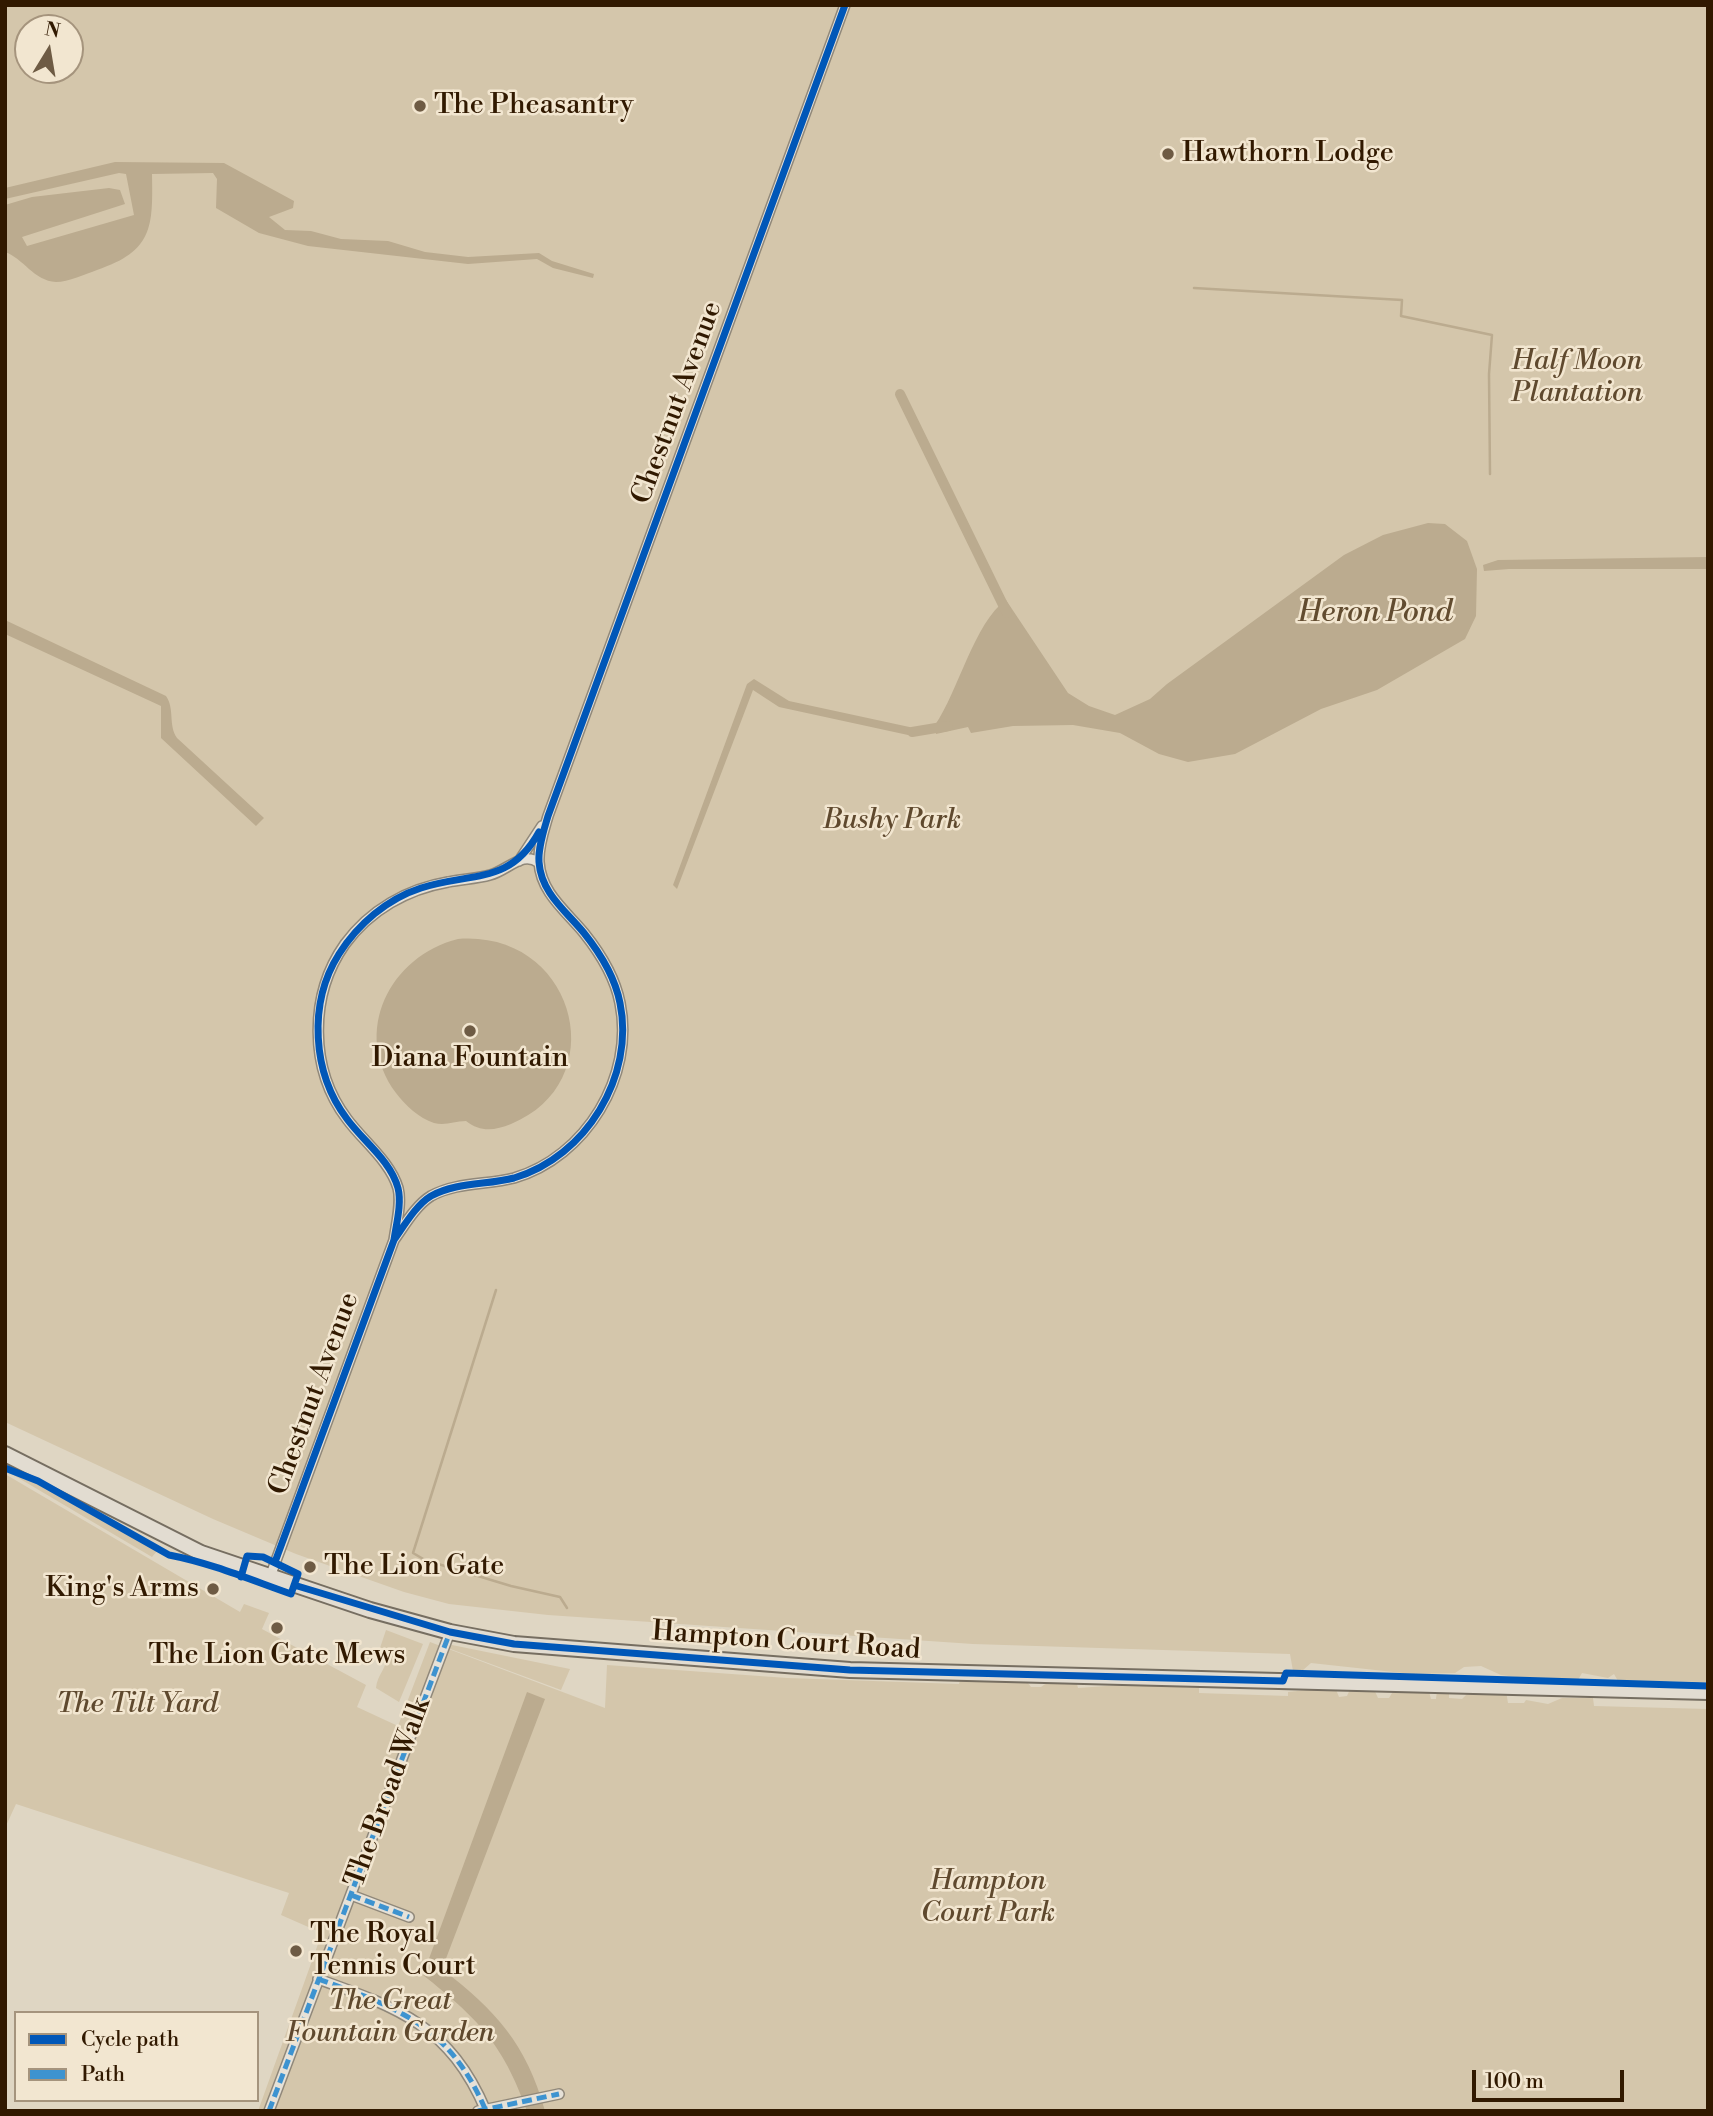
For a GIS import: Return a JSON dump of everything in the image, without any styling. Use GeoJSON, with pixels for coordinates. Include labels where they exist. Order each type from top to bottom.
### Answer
{"type":"FeatureCollection","features":[{"type":"Feature","properties":{"kind":"main road","name":"Hampton Court Road"},"geometry":{"type":"LineString","coordinates":[[5,1454],[201,1553],[450,1632],[514,1644],[850,1670],[1708,1692]]}},
{"type":"Feature","properties":{"kind":"street","name":"Chestnut Avenue"},"geometry":{"type":"LineString","coordinates":[[517,862],[534,842],[548,816],[845,5]]}},
{"type":"Feature","properties":{"kind":"street","name":"Chestnut Avenue"},"geometry":{"type":"LineString","coordinates":[[394,1240],[430,1197],[448,1190],[515,1178],[559,1155],[599,1113],[614,1083],[622,1042],[618,992],[594,947],[551,897],[539,863],[548,816]]}},
{"type":"Feature","properties":{"kind":"street","name":"Chestnut Avenue"},"geometry":{"type":"LineString","coordinates":[[270,1577],[394,1240],[398,1198],[393,1176],[345,1117],[323,1068],[318,1020],[329,972],[347,942],[383,906],[420,889],[490,875],[517,862],[529,859],[539,863]]}},
{"type":"Feature","properties":{"kind":"street"},"geometry":{"type":"LineString","coordinates":[[398,1198],[405,1204],[419,1208]]}},
{"type":"Feature","properties":{"kind":"street","name":"The Broad Walk"},"geometry":{"type":"LineString","coordinates":[[269,2111],[450,1632]]}},
{"type":"Feature","properties":{"kind":"street"},"geometry":{"type":"LineString","coordinates":[[351,1895],[409,1917]]}},
{"type":"Feature","properties":{"kind":"street"},"geometry":{"type":"LineString","coordinates":[[318,1979],[377,2000],[431,2030],[470,2075],[483,2110],[559,2094]]}},
{"type":"Feature","properties":{"kind":"green space","name":"Bushy Park"},"geometry":{"type":"Polygon","coordinates":[[[5,5],[1708,5],[1708,1682],[1618,1681],[1614,1674],[1608,1678],[1582,1673],[1578,1680],[1524,1678],[1501,1675],[1481,1666],[1464,1667],[1455,1673],[1412,1674],[1311,1663],[1302,1671],[1293,1671],[1290,1654],[973,1644],[548,1615],[449,1604],[404,1592],[296,1554],[213,1519],[5,1422],[5,5]]]}},
{"type":"Feature","properties":{"kind":"green space"},"geometry":{"type":"Polygon","coordinates":[[[5,1470],[28,1478],[157,1551],[152,1557],[5,1470]]]}},
{"type":"Feature","properties":{"kind":"green space"},"geometry":{"type":"Polygon","coordinates":[[[5,1474],[240,1612],[244,1604],[269,1613],[262,1629],[366,1685],[357,1707],[398,1726],[430,1642],[605,1708],[607,1665],[787,1678],[959,1684],[960,1680],[1028,1683],[1031,1687],[1041,1687],[1051,1680],[1077,1684],[1078,1688],[1134,1684],[1199,1688],[1199,1693],[1288,1696],[1288,1692],[1335,1687],[1339,1697],[1347,1696],[1351,1687],[1373,1687],[1378,1698],[1389,1698],[1395,1688],[1428,1688],[1431,1699],[1436,1699],[1437,1690],[1449,1691],[1449,1698],[1462,1699],[1471,1690],[1506,1691],[1508,1703],[1524,1703],[1526,1700],[1548,1704],[1562,1698],[1593,1698],[1594,1706],[1708,1709],[1708,2111],[258,2111],[322,1933],[281,1915],[289,1893],[16,1804],[5,1828],[5,1474]]]}},
{"type":"Feature","properties":{"kind":"green space"},"geometry":{"type":"Polygon","coordinates":[[[386,1630],[423,1644],[399,1702],[376,1688],[387,1660],[387,1656],[379,1651],[386,1630]]]}},
{"type":"Feature","properties":{"kind":"green space"},"geometry":{"type":"Polygon","coordinates":[[[447,1644],[570,1669],[561,1690],[445,1647],[447,1644]]]}},
{"type":"Feature","properties":{"kind":"water"},"geometry":{"type":"Polygon","coordinates":[[[115,162],[224,163],[294,201],[293,208],[269,217],[285,230],[311,231],[341,239],[388,241],[425,252],[468,257],[539,253],[552,261],[594,274],[593,278],[553,268],[537,259],[468,264],[308,246],[259,233],[216,208],[217,179],[213,173],[152,174],[152,209],[146,235],[129,254],[88,274],[61,282],[48,281],[5,252],[5,205],[32,197],[109,188],[120,190],[125,204],[22,237],[27,246],[134,215],[126,174],[119,173],[5,199],[5,188],[115,162]]]}},
{"type":"Feature","properties":{"kind":"water","name":"Heron Pond"},"geometry":{"type":"Polygon","coordinates":[[[1428,523],[1445,524],[1467,541],[1477,569],[1476,616],[1465,639],[1377,690],[1321,709],[1235,754],[1188,762],[1159,754],[1120,733],[1073,725],[1013,726],[971,733],[968,727],[936,734],[935,725],[976,641],[995,611],[1006,600],[1068,693],[1089,706],[1115,715],[1150,699],[1344,555],[1383,535],[1428,523]]]}},
{"type":"Feature","properties":{"kind":"water"},"geometry":{"type":"Polygon","coordinates":[[[1708,557],[1708,569],[1484,571],[1483,565],[1498,560],[1708,557]]]}},
{"type":"Feature","properties":{"kind":"water"},"geometry":{"type":"Polygon","coordinates":[[[5,620],[166,696],[177,738],[264,818],[256,826],[161,738],[161,706],[5,634],[5,620]]]}},
{"type":"Feature","properties":{"kind":"water"},"geometry":{"type":"Polygon","coordinates":[[[754,679],[789,701],[914,728],[926,728],[926,733],[908,735],[779,707],[753,690],[677,889],[673,885],[747,684],[754,679]]]}},
{"type":"Feature","properties":{"kind":"water"},"geometry":{"type":"Polygon","coordinates":[[[458,939],[498,943],[531,958],[554,983],[568,1012],[571,1045],[563,1076],[543,1104],[511,1124],[499,1128],[482,1129],[466,1121],[438,1124],[428,1121],[396,1093],[383,1070],[377,1046],[378,1022],[385,1000],[397,979],[413,962],[434,948],[458,939]]]}},
{"type":"Feature","properties":{"kind":"water"},"geometry":{"type":"Polygon","coordinates":[[[527,1692],[545,1699],[442,1969],[478,1999],[507,2030],[528,2066],[545,2111],[527,2111],[498,2049],[459,2005],[423,1975],[527,1692]]]}},
{"type":"Feature","properties":{"kind":"waterway"},"geometry":{"type":"LineString","coordinates":[[1194,288],[1402,300],[1401,316],[1492,335],[1489,374],[1490,474]]}},
{"type":"Feature","properties":{"kind":"waterway"},"geometry":{"type":"LineString","coordinates":[[900,394],[1007,613]]}},
{"type":"Feature","properties":{"kind":"waterway"},"geometry":{"type":"LineString","coordinates":[[912,732],[948,726]]}},
{"type":"Feature","properties":{"kind":"waterway"},"geometry":{"type":"LineString","coordinates":[[496,1290],[413,1553],[425,1560],[511,1586],[560,1597],[567,1608]]}},
{"type":"Feature","properties":{"kind":"marked path"},"geometry":{"type":"LineString","coordinates":[[269,2111],[450,1632]]}},
{"type":"Feature","properties":{"kind":"marked path"},"geometry":{"type":"LineString","coordinates":[[351,1895],[409,1917]]}},
{"type":"Feature","properties":{"kind":"marked path"},"geometry":{"type":"LineString","coordinates":[[318,1979],[373,2000],[419,2024],[456,2059],[472,2082],[486,2111]]}},
{"type":"Feature","properties":{"kind":"marked path"},"geometry":{"type":"LineString","coordinates":[[478,2111],[559,2094]]}},
{"type":"Feature","properties":{"kind":"cycle path"},"geometry":{"type":"LineString","coordinates":[[394,1240],[415,1210],[431,1196],[461,1186],[514,1178],[540,1167],[563,1152],[583,1133],[600,1110],[612,1085],[620,1058],[623,1031],[618,993],[596,949],[544,883],[539,850],[548,816],[845,5]]}},
{"type":"Feature","properties":{"kind":"cycle path"},"geometry":{"type":"LineString","coordinates":[[275,1562],[394,1240],[399,1208],[398,1188],[389,1169],[347,1119],[335,1101],[327,1081],[318,1038],[322,994],[329,973],[355,933],[385,906],[421,888],[502,869],[528,849],[539,832]]}},
{"type":"Feature","properties":{"kind":"cycle path"},"geometry":{"type":"LineString","coordinates":[[5,1468],[38,1481],[169,1555],[216,1567],[231,1572],[246,1578],[291,1594],[298,1574],[263,1557],[247,1556],[241,1577]]}},
{"type":"Feature","properties":{"kind":"cycle path"},"geometry":{"type":"LineString","coordinates":[[294,1585],[450,1632],[514,1644],[850,1670],[1283,1681],[1286,1673],[1708,1686]]}},
{"type":"Feature","properties":{"kind":"place","name":"The Pheasantry"},"geometry":{"type":"Point","coordinates":[420,106]}},
{"type":"Feature","properties":{"kind":"place","name":"Hawthorn Lodge"},"geometry":{"type":"Point","coordinates":[1168,154]}},
{"type":"Feature","properties":{"kind":"place","name":"Diana Fountain"},"geometry":{"type":"Point","coordinates":[470,1031]}},
{"type":"Feature","properties":{"kind":"place","name":"The Lion Gate"},"geometry":{"type":"Point","coordinates":[310,1567]}},
{"type":"Feature","properties":{"kind":"place","name":"King's Arms"},"geometry":{"type":"Point","coordinates":[213,1589]}},
{"type":"Feature","properties":{"kind":"place","name":"The Lion Gate Mews"},"geometry":{"type":"Point","coordinates":[277,1628]}},
{"type":"Feature","properties":{"kind":"place","name":"The Royal Tennis Court"},"geometry":{"type":"Point","coordinates":[296,1951]}},
{"type":"Feature","properties":{"kind":"park label","name":"Half Moon Plantation"},"geometry":{"type":"Point","coordinates":[1577,378]}},
{"type":"Feature","properties":{"kind":"park label","name":"The Tilt Yard"},"geometry":{"type":"Point","coordinates":[137,1705]}},
{"type":"Feature","properties":{"kind":"park label","name":"Hampton Court Park"},"geometry":{"type":"Point","coordinates":[988,1898]}},
{"type":"Feature","properties":{"kind":"park label","name":"The Great Fountain Garden"},"geometry":{"type":"Point","coordinates":[390,2018]}}]}
